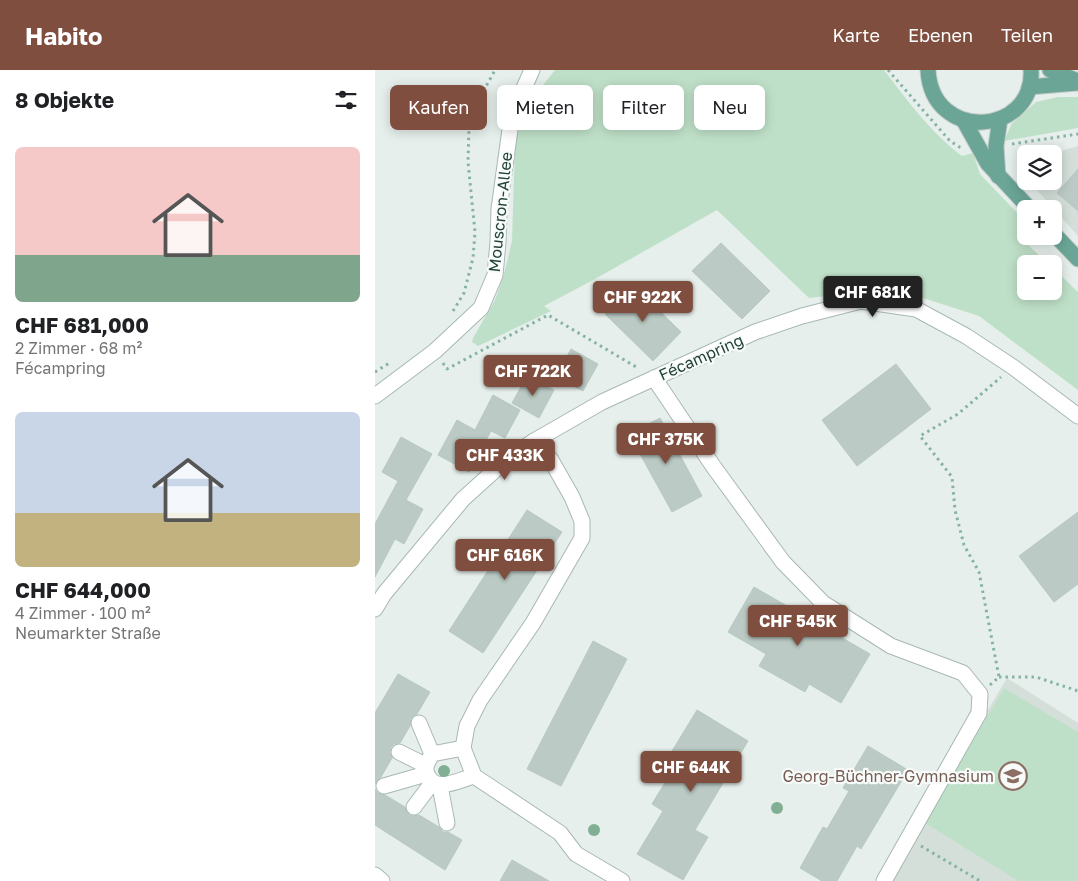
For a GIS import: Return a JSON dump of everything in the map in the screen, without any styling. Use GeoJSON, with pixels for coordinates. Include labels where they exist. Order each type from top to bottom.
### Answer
{"type":"FeatureCollection","features":[{"type":"Feature","properties":{"kind":"main road"},"geometry":{"type":"LineString","coordinates":[[928,70],[928,81],[933,94],[941,106],[951,115],[964,121],[982,123],[1000,119],[1018,106],[1029,87],[1031,70]]}},
{"type":"Feature","properties":{"kind":"main road"},"geometry":{"type":"LineString","coordinates":[[1050,70],[1078,82]]}},
{"type":"Feature","properties":{"kind":"main road"},"geometry":{"type":"LineString","coordinates":[[1029,87],[1078,82]]}},
{"type":"Feature","properties":{"kind":"main road"},"geometry":{"type":"LineString","coordinates":[[998,176],[996,146],[1000,119]]}},
{"type":"Feature","properties":{"kind":"main road"},"geometry":{"type":"LineString","coordinates":[[964,121],[988,164],[1021,200]]}},
{"type":"Feature","properties":{"kind":"main road"},"geometry":{"type":"LineString","coordinates":[[1062,242],[1078,259]]}},
{"type":"Feature","properties":{"kind":"street","name":"Mouscron-Allee"},"geometry":{"type":"LineString","coordinates":[[375,396],[435,351],[481,308],[495,275],[499,242],[499,209],[512,115],[532,70]]}},
{"type":"Feature","properties":{"kind":"street","name":"Fécampring"},"geometry":{"type":"LineString","coordinates":[[375,609],[379,591],[463,499],[504,462],[534,441],[602,402],[755,332],[802,316],[861,301],[915,309],[966,336],[1013,366],[1078,416]]}},
{"type":"Feature","properties":{"kind":"street"},"geometry":{"type":"LineString","coordinates":[[654,378],[713,466],[783,562],[823,603],[891,646],[963,673],[980,694],[979,713],[883,881]]}},
{"type":"Feature","properties":{"kind":"street"},"geometry":{"type":"LineString","coordinates":[[474,776],[463,748],[467,726],[480,700],[533,623],[582,538],[582,521],[572,497],[551,460],[534,441]]}},
{"type":"Feature","properties":{"kind":"street"},"geometry":{"type":"LineString","coordinates":[[419,723],[431,772],[447,823]]}},
{"type":"Feature","properties":{"kind":"street"},"geometry":{"type":"LineString","coordinates":[[384,786],[431,772],[463,748]]}},
{"type":"Feature","properties":{"kind":"street"},"geometry":{"type":"LineString","coordinates":[[399,752],[431,772],[474,776],[560,833],[576,854],[622,881]]}},
{"type":"Feature","properties":{"kind":"street"},"geometry":{"type":"LineString","coordinates":[[415,807],[431,772]]}},
{"type":"Feature","properties":{"kind":"street"},"geometry":{"type":"LineString","coordinates":[[375,875],[382,881]]}},
{"type":"Feature","properties":{"kind":"path"},"geometry":{"type":"LineString","coordinates":[[451,314],[464,293],[473,258],[475,232],[468,162],[469,128],[477,103],[495,70]]}},
{"type":"Feature","properties":{"kind":"path"},"geometry":{"type":"LineString","coordinates":[[435,351],[447,369],[549,315],[654,378]]}},
{"type":"Feature","properties":{"kind":"path"},"geometry":{"type":"LineString","coordinates":[[999,677],[979,572],[964,545],[955,510],[952,477],[920,436],[958,414],[1013,366]]}},
{"type":"Feature","properties":{"kind":"path"},"geometry":{"type":"LineString","coordinates":[[980,694],[999,677],[1036,677],[1078,691]]}},
{"type":"Feature","properties":{"kind":"path"},"geometry":{"type":"LineString","coordinates":[[908,838],[980,881]]}},
{"type":"Feature","properties":{"kind":"shaded area"},"geometry":{"type":"Polygon","coordinates":[[[1078,146],[1078,236],[1062,218],[1062,200],[1046,200],[1037,190],[1062,190],[1062,151],[1078,146]]]}},
{"type":"Feature","properties":{"kind":"shaded area","name":"Georg-Büchner-Gymnasium"},"geometry":{"type":"Polygon","coordinates":[[[1007,678],[1078,723],[1078,881],[889,881],[917,829],[1007,678]]]}},
{"type":"Feature","properties":{"kind":"green space"},"geometry":{"type":"Polygon","coordinates":[[[555,70],[884,70],[920,116],[940,137],[962,156],[973,153],[980,174],[1017,213],[1017,245],[1028,245],[1039,255],[1017,255],[1017,300],[1062,300],[1062,277],[1078,292],[1078,390],[979,316],[892,288],[809,298],[717,210],[544,306],[551,311],[478,346],[472,342],[473,338],[495,300],[512,241],[515,142],[519,130],[593,130],[593,85],[543,85],[555,70]]]}},
{"type":"Feature","properties":{"kind":"green space"},"geometry":{"type":"Polygon","coordinates":[[[1058,97],[1078,97],[1078,128],[1004,141],[1012,123],[1036,102],[1058,97]]]}},
{"type":"Feature","properties":{"kind":"green space","name":"Georg-Büchner-Gymnasium"},"geometry":{"type":"Polygon","coordinates":[[[1004,688],[1078,732],[1078,881],[1018,881],[925,823],[1004,688]]]}},
{"type":"Feature","properties":{"kind":"building"},"geometry":{"type":"Polygon","coordinates":[[[1078,169],[1078,211],[1057,193],[1062,190],[1062,187],[1078,169]]]}},
{"type":"Feature","properties":{"kind":"building"},"geometry":{"type":"Polygon","coordinates":[[[721,243],[770,291],[742,319],[692,271],[721,243]]]}},
{"type":"Feature","properties":{"kind":"building"},"geometry":{"type":"Polygon","coordinates":[[[634,286],[681,332],[653,361],[605,314],[634,286]]]}},
{"type":"Feature","properties":{"kind":"building"},"geometry":{"type":"Polygon","coordinates":[[[571,349],[598,364],[583,391],[556,377],[571,349]]]}},
{"type":"Feature","properties":{"kind":"building"},"geometry":{"type":"Polygon","coordinates":[[[896,364],[931,409],[857,466],[822,420],[896,364]]]}},
{"type":"Feature","properties":{"kind":"building"},"geometry":{"type":"Polygon","coordinates":[[[527,376],[554,390],[539,418],[512,403],[527,376]]]}},
{"type":"Feature","properties":{"kind":"building"},"geometry":{"type":"Polygon","coordinates":[[[493,395],[520,410],[505,438],[491,431],[469,472],[438,455],[457,420],[475,430],[493,395]]]}},
{"type":"Feature","properties":{"kind":"building"},"geometry":{"type":"Polygon","coordinates":[[[660,418],[702,496],[672,512],[629,434],[660,418]]]}},
{"type":"Feature","properties":{"kind":"building"},"geometry":{"type":"Polygon","coordinates":[[[401,437],[432,454],[406,500],[423,509],[404,544],[395,539],[375,577],[375,524],[398,481],[382,472],[401,437]]]}},
{"type":"Feature","properties":{"kind":"building"},"geometry":{"type":"Polygon","coordinates":[[[527,510],[562,532],[483,653],[449,631],[527,510]]]}},
{"type":"Feature","properties":{"kind":"building"},"geometry":{"type":"Polygon","coordinates":[[[1078,512],[1078,584],[1054,602],[1019,556],[1078,512]]]}},
{"type":"Feature","properties":{"kind":"building"},"geometry":{"type":"Polygon","coordinates":[[[754,587],[870,654],[841,703],[809,684],[805,692],[759,666],[766,654],[728,632],[754,587]]]}},
{"type":"Feature","properties":{"kind":"building"},"geometry":{"type":"Polygon","coordinates":[[[593,641],[627,659],[561,786],[527,769],[593,641]]]}},
{"type":"Feature","properties":{"kind":"building"},"geometry":{"type":"Polygon","coordinates":[[[398,674],[430,692],[417,714],[411,718],[410,726],[400,743],[394,744],[391,747],[390,753],[392,758],[375,784],[375,713],[398,674]]]}},
{"type":"Feature","properties":{"kind":"building"},"geometry":{"type":"Polygon","coordinates":[[[697,710],[748,741],[695,830],[708,837],[683,880],[637,854],[663,811],[652,804],[678,761],[669,756],[697,710]]]}},
{"type":"Feature","properties":{"kind":"building"},"geometry":{"type":"Polygon","coordinates":[[[868,746],[908,770],[861,849],[857,846],[837,881],[822,881],[800,868],[823,827],[827,829],[849,791],[843,788],[868,746]]]}},
{"type":"Feature","properties":{"kind":"building"},"geometry":{"type":"Polygon","coordinates":[[[375,789],[378,793],[405,807],[409,815],[419,815],[439,827],[443,832],[448,832],[462,840],[445,870],[375,825],[375,789]]]}},
{"type":"Feature","properties":{"kind":"building"},"geometry":{"type":"Polygon","coordinates":[[[512,860],[549,881],[500,881],[512,860]]]}},
{"type":"Feature","properties":{"kind":"place","name":"Georg-Büchner-Gymnasium"},"geometry":{"type":"Point","coordinates":[1013,776]}}]}
